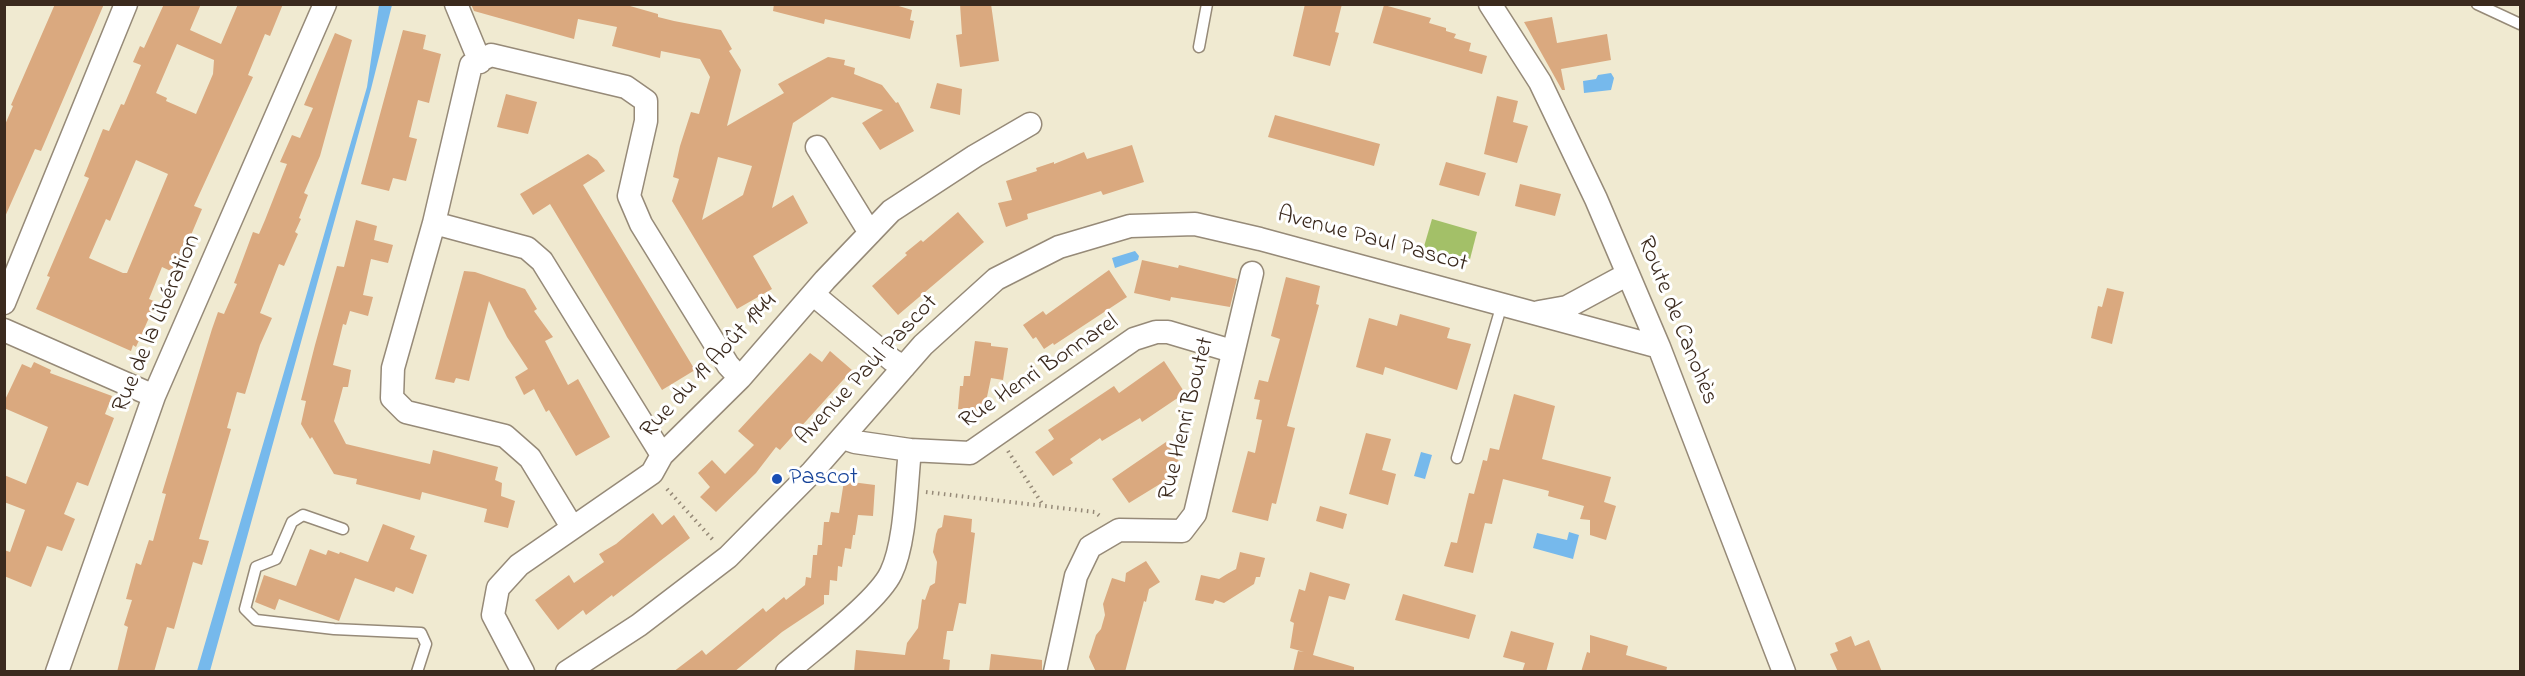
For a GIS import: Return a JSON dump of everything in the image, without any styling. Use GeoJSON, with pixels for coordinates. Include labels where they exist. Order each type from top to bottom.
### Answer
{"type":"FeatureCollection","features":[{"type":"Feature","properties":{"kind":"street"},"geometry":{"type":"LineString","coordinates":[[4,303],[126,4]]}},
{"type":"Feature","properties":{"kind":"street","name":"Rue de la Libération"},"geometry":{"type":"LineString","coordinates":[[57,672],[154,396],[325,4]]}},
{"type":"Feature","properties":{"kind":"street"},"geometry":{"type":"LineString","coordinates":[[456,4],[480,62]]}},
{"type":"Feature","properties":{"kind":"street","name":"Route de Canohès"},"geometry":{"type":"LineString","coordinates":[[1490,4],[1540,82],[1596,199],[1659,347],[1784,672]]}},
{"type":"Feature","properties":{"kind":"street"},"geometry":{"type":"LineString","coordinates":[[572,527],[530,458],[505,436],[406,412],[392,398],[393,368],[434,223],[471,65],[491,55],[627,87],[646,101],[646,121],[628,196],[641,224],[728,365],[740,378]]}},
{"type":"Feature","properties":{"kind":"street","name":"Rue du 19 Août 1944"},"geometry":{"type":"LineString","coordinates":[[523,672],[493,615],[498,588],[519,565],[657,464],[740,378],[891,211],[975,156],[1030,124]]}},
{"type":"Feature","properties":{"kind":"street"},"geometry":{"type":"LineString","coordinates":[[817,147],[870,233]]}},
{"type":"Feature","properties":{"kind":"street"},"geometry":{"type":"LineString","coordinates":[[434,223],[527,248],[542,261],[657,464]]}},
{"type":"Feature","properties":{"kind":"street","name":"Avenue Paul Pascot"},"geometry":{"type":"LineString","coordinates":[[567,672],[639,625],[728,557],[843,438],[923,345],[996,279],[1059,247],[1130,226],[1195,224],[1536,312],[1659,347]]}},
{"type":"Feature","properties":{"kind":"street","name":"Rue Henri Boutet"},"geometry":{"type":"LineString","coordinates":[[1119,530],[1182,531],[1195,514],[1252,273]]}},
{"type":"Feature","properties":{"kind":"street","name":"Avenue Paul Pascot"},"geometry":{"type":"LineString","coordinates":[[1536,312],[1567,307],[1628,274]]}},
{"type":"Feature","properties":{"kind":"street"},"geometry":{"type":"LineString","coordinates":[[814,295],[892,360],[904,367]]}},
{"type":"Feature","properties":{"kind":"street"},"geometry":{"type":"LineString","coordinates":[[4,330],[154,396]]}},
{"type":"Feature","properties":{"kind":"street","name":"Rue Henri Bonnarel"},"geometry":{"type":"LineString","coordinates":[[843,438],[855,442],[910,450],[970,453],[1134,339],[1156,332],[1168,332],[1232,351]]}},
{"type":"Feature","properties":{"kind":"street"},"geometry":{"type":"LineString","coordinates":[[787,672],[875,596],[891,573],[903,530],[910,450]]}},
{"type":"Feature","properties":{"kind":"street"},"geometry":{"type":"LineString","coordinates":[[1054,672],[1076,576],[1090,547],[1119,530]]}},
{"type":"Feature","properties":{"kind":"lane"},"geometry":{"type":"LineString","coordinates":[[1199,47],[1207,4]]}},
{"type":"Feature","properties":{"kind":"lane"},"geometry":{"type":"LineString","coordinates":[[2477,4],[2520,24]]}},
{"type":"Feature","properties":{"kind":"lane"},"geometry":{"type":"LineString","coordinates":[[1457,458],[1502,304]]}},
{"type":"Feature","properties":{"kind":"lane"},"geometry":{"type":"LineString","coordinates":[[343,529],[303,515],[292,522],[276,560],[256,567],[245,609],[256,620],[334,629],[422,633],[426,644],[417,672]]}},
{"type":"Feature","properties":{"kind":"path"},"geometry":{"type":"LineString","coordinates":[[997,434],[1043,506]]}},
{"type":"Feature","properties":{"kind":"path"},"geometry":{"type":"LineString","coordinates":[[657,464],[728,557]]}},
{"type":"Feature","properties":{"kind":"path"},"geometry":{"type":"LineString","coordinates":[[906,490],[1095,512],[1119,530]]}},
{"type":"Feature","properties":{"kind":"green space"},"geometry":{"type":"Polygon","coordinates":[[[1432,219],[1477,232],[1469,263],[1423,250],[1432,219]]]}},
{"type":"Feature","properties":{"kind":"water"},"geometry":{"type":"Polygon","coordinates":[[[379,5],[392,5],[371,89],[210,671],[197,671],[367,87],[379,5]]]}},
{"type":"Feature","properties":{"kind":"water"},"geometry":{"type":"Polygon","coordinates":[[[1611,73],[1614,78],[1611,90],[1584,93],[1583,81],[1611,73]]]}},
{"type":"Feature","properties":{"kind":"water"},"geometry":{"type":"Polygon","coordinates":[[[1135,251],[1139,256],[1138,260],[1115,268],[1112,258],[1135,251]]]}},
{"type":"Feature","properties":{"kind":"water"},"geometry":{"type":"Polygon","coordinates":[[[1421,452],[1432,455],[1425,479],[1414,476],[1421,452]]]}},
{"type":"Feature","properties":{"kind":"water"},"geometry":{"type":"Polygon","coordinates":[[[1569,532],[1579,535],[1573,559],[1533,548],[1537,533],[1567,540],[1569,532]]]}},
{"type":"Feature","properties":{"kind":"building"},"geometry":{"type":"Polygon","coordinates":[[[55,4],[104,4],[41,151],[35,149],[4,219],[4,127],[13,106],[11,105],[55,4]]]}},
{"type":"Feature","properties":{"kind":"building"},"geometry":{"type":"Polygon","coordinates":[[[164,4],[201,4],[190,30],[221,44],[238,4],[283,4],[270,36],[265,34],[248,75],[253,77],[194,206],[202,209],[175,273],[162,267],[149,299],[156,302],[136,347],[133,345],[131,351],[36,309],[50,277],[47,276],[89,178],[84,176],[103,129],[109,131],[121,104],[124,105],[141,65],[133,62],[140,46],[144,48],[164,4]],[[177,44],[156,93],[167,98],[166,101],[196,114],[213,74],[214,60],[177,44]],[[136,160],[110,221],[106,219],[89,258],[123,273],[127,273],[168,174],[136,160]]]}},
{"type":"Feature","properties":{"kind":"building"},"geometry":{"type":"Polygon","coordinates":[[[471,4],[623,4],[658,14],[658,17],[721,30],[732,49],[729,51],[741,70],[727,126],[784,93],[778,84],[828,57],[845,60],[844,65],[855,68],[854,74],[882,85],[896,103],[898,102],[914,131],[880,150],[862,123],[883,110],[832,97],[793,123],[772,208],[793,195],[808,223],[753,256],[772,289],[737,309],[672,201],[679,179],[673,177],[680,146],[691,112],[699,114],[710,77],[700,59],[661,51],[660,58],[612,46],[617,27],[578,19],[574,39],[474,11],[471,4]],[[718,157],[702,220],[743,195],[752,166],[718,157]]]}},
{"type":"Feature","properties":{"kind":"building"},"geometry":{"type":"Polygon","coordinates":[[[774,4],[892,4],[912,10],[910,20],[914,21],[910,39],[825,19],[824,24],[773,11],[774,4]]]}},
{"type":"Feature","properties":{"kind":"building"},"geometry":{"type":"Polygon","coordinates":[[[960,4],[991,4],[999,61],[960,67],[956,35],[962,34],[960,4]]]}},
{"type":"Feature","properties":{"kind":"building"},"geometry":{"type":"Polygon","coordinates":[[[1305,4],[1342,4],[1335,32],[1339,33],[1330,66],[1293,56],[1305,4]]]}},
{"type":"Feature","properties":{"kind":"building"},"geometry":{"type":"Polygon","coordinates":[[[1384,5],[1431,18],[1429,23],[1456,34],[1454,38],[1471,43],[1469,51],[1487,56],[1482,74],[1373,43],[1384,5]]]}},
{"type":"Feature","properties":{"kind":"building"},"geometry":{"type":"Polygon","coordinates":[[[1552,17],[1557,43],[1607,34],[1611,60],[1561,69],[1565,90],[1562,90],[1524,22],[1552,17]]]}},
{"type":"Feature","properties":{"kind":"building"},"geometry":{"type":"Polygon","coordinates":[[[403,30],[426,35],[423,49],[441,54],[429,103],[418,100],[409,137],[417,139],[406,181],[393,178],[389,191],[361,184],[403,30]]]}},
{"type":"Feature","properties":{"kind":"building"},"geometry":{"type":"Polygon","coordinates":[[[335,33],[352,40],[320,156],[304,193],[308,195],[295,232],[298,234],[284,266],[279,264],[260,313],[272,318],[260,345],[245,394],[237,392],[227,428],[231,429],[199,539],[209,541],[202,565],[193,562],[174,629],[167,627],[154,672],[117,672],[128,627],[124,625],[132,600],[126,599],[136,563],[141,565],[149,540],[153,541],[166,494],[162,493],[212,329],[218,312],[224,314],[237,284],[234,283],[253,232],[259,234],[265,220],[287,164],[280,162],[292,135],[300,138],[313,108],[304,105],[335,33]]]}},
{"type":"Feature","properties":{"kind":"building"},"geometry":{"type":"Polygon","coordinates":[[[937,83],[962,89],[960,115],[930,108],[937,83]]]}},
{"type":"Feature","properties":{"kind":"building"},"geometry":{"type":"Polygon","coordinates":[[[506,94],[537,102],[528,134],[497,127],[506,94]]]}},
{"type":"Feature","properties":{"kind":"building"},"geometry":{"type":"Polygon","coordinates":[[[1497,96],[1518,101],[1513,122],[1528,126],[1517,163],[1484,154],[1497,96]]]}},
{"type":"Feature","properties":{"kind":"building"},"geometry":{"type":"Polygon","coordinates":[[[1275,115],[1380,144],[1374,166],[1268,137],[1275,115]]]}},
{"type":"Feature","properties":{"kind":"building"},"geometry":{"type":"Polygon","coordinates":[[[1132,145],[1144,182],[1103,195],[1101,191],[1027,214],[1028,219],[1006,227],[998,203],[1012,200],[1006,181],[1084,152],[1087,159],[1132,145]]]}},
{"type":"Feature","properties":{"kind":"building"},"geometry":{"type":"Polygon","coordinates":[[[588,154],[597,160],[605,171],[583,185],[695,370],[662,390],[550,204],[533,215],[520,194],[588,154]]]}},
{"type":"Feature","properties":{"kind":"building"},"geometry":{"type":"Polygon","coordinates":[[[1446,162],[1486,173],[1479,196],[1439,185],[1446,162]]]}},
{"type":"Feature","properties":{"kind":"building"},"geometry":{"type":"Polygon","coordinates":[[[1520,184],[1561,194],[1555,216],[1515,206],[1520,184]]]}},
{"type":"Feature","properties":{"kind":"building"},"geometry":{"type":"Polygon","coordinates":[[[958,212],[984,242],[898,315],[872,286],[907,255],[905,253],[921,240],[923,242],[958,212]]]}},
{"type":"Feature","properties":{"kind":"building"},"geometry":{"type":"Polygon","coordinates":[[[356,220],[377,226],[374,240],[393,245],[388,263],[371,259],[363,295],[373,297],[368,316],[350,311],[346,325],[343,324],[333,365],[351,370],[348,387],[343,387],[334,421],[346,444],[430,464],[433,450],[498,467],[495,480],[502,483],[501,496],[515,501],[508,528],[484,522],[487,509],[422,492],[420,500],[356,484],[357,479],[334,474],[312,437],[310,439],[301,424],[306,401],[301,400],[315,345],[337,266],[344,267],[356,220]]]}},
{"type":"Feature","properties":{"kind":"building"},"geometry":{"type":"Polygon","coordinates":[[[1142,260],[1178,268],[1179,265],[1237,279],[1230,307],[1171,297],[1170,301],[1134,293],[1142,260]]]}},
{"type":"Feature","properties":{"kind":"building"},"geometry":{"type":"Polygon","coordinates":[[[1109,270],[1127,297],[1054,345],[1053,343],[1044,349],[1036,337],[1033,339],[1023,325],[1043,311],[1046,315],[1109,270]]]}},
{"type":"Feature","properties":{"kind":"building"},"geometry":{"type":"Polygon","coordinates":[[[464,271],[475,272],[525,289],[537,309],[534,311],[553,337],[545,341],[568,385],[578,379],[610,437],[576,456],[549,410],[546,412],[534,389],[524,395],[515,377],[528,369],[507,337],[489,301],[469,381],[456,378],[454,383],[435,379],[464,271]]]}},
{"type":"Feature","properties":{"kind":"building"},"geometry":{"type":"Polygon","coordinates":[[[1286,277],[1320,286],[1316,304],[1319,305],[1287,426],[1295,428],[1276,504],[1272,503],[1268,521],[1232,512],[1248,451],[1255,453],[1262,420],[1256,419],[1260,400],[1254,399],[1259,380],[1268,382],[1280,339],[1271,336],[1286,277]]]}},
{"type":"Feature","properties":{"kind":"building"},"geometry":{"type":"Polygon","coordinates":[[[2107,288],[2124,292],[2112,344],[2091,338],[2098,306],[2102,307],[2107,288]]]}},
{"type":"Feature","properties":{"kind":"building"},"geometry":{"type":"Polygon","coordinates":[[[1400,314],[1450,328],[1447,338],[1471,344],[1457,390],[1385,367],[1383,375],[1356,367],[1369,318],[1397,326],[1400,314]]]}},
{"type":"Feature","properties":{"kind":"building"},"geometry":{"type":"Polygon","coordinates":[[[975,341],[1008,348],[1003,380],[991,378],[984,411],[958,409],[960,386],[963,386],[964,376],[970,376],[975,341]]]}},
{"type":"Feature","properties":{"kind":"building"},"geometry":{"type":"Polygon","coordinates":[[[830,351],[852,370],[780,450],[776,447],[756,473],[716,512],[700,497],[710,487],[698,473],[712,460],[725,474],[754,445],[738,431],[810,353],[822,362],[830,351]]]}},
{"type":"Feature","properties":{"kind":"building"},"geometry":{"type":"Polygon","coordinates":[[[1164,361],[1185,393],[1142,422],[1140,418],[1102,441],[1100,438],[1070,459],[1073,463],[1053,476],[1035,452],[1054,439],[1048,430],[1114,386],[1119,393],[1164,361]]]}},
{"type":"Feature","properties":{"kind":"building"},"geometry":{"type":"Polygon","coordinates":[[[34,362],[51,370],[50,373],[112,396],[105,414],[114,418],[88,486],[77,482],[64,514],[75,519],[62,551],[47,546],[31,587],[4,576],[4,550],[10,552],[25,510],[4,502],[4,475],[26,484],[48,427],[4,408],[4,402],[22,364],[31,368],[34,362]]]}},
{"type":"Feature","properties":{"kind":"building"},"geometry":{"type":"Polygon","coordinates":[[[1514,394],[1555,406],[1542,459],[1611,477],[1604,502],[1616,506],[1606,540],[1590,535],[1590,520],[1580,519],[1584,506],[1548,496],[1549,491],[1503,479],[1492,524],[1485,523],[1473,573],[1444,566],[1451,542],[1457,543],[1469,493],[1474,494],[1483,460],[1487,461],[1490,448],[1499,450],[1514,394]]]}},
{"type":"Feature","properties":{"kind":"building"},"geometry":{"type":"Polygon","coordinates":[[[1366,433],[1391,439],[1382,470],[1396,474],[1388,505],[1349,494],[1366,433]]]}},
{"type":"Feature","properties":{"kind":"building"},"geometry":{"type":"Polygon","coordinates":[[[1166,442],[1182,466],[1171,473],[1173,476],[1129,503],[1112,479],[1166,442]]]}},
{"type":"Feature","properties":{"kind":"building"},"geometry":{"type":"Polygon","coordinates":[[[844,481],[875,485],[873,516],[858,515],[851,549],[845,548],[842,567],[838,566],[837,581],[830,580],[829,595],[824,595],[824,604],[782,632],[734,672],[673,672],[702,650],[706,655],[763,608],[766,612],[784,597],[786,600],[805,585],[806,577],[811,578],[813,555],[817,555],[818,545],[822,545],[824,522],[829,522],[831,512],[839,513],[844,481]]]}},
{"type":"Feature","properties":{"kind":"building"},"geometry":{"type":"Polygon","coordinates":[[[1320,506],[1347,514],[1343,529],[1316,521],[1320,506]]]}},
{"type":"Feature","properties":{"kind":"building"},"geometry":{"type":"Polygon","coordinates":[[[653,513],[662,525],[674,515],[690,538],[613,597],[612,595],[586,615],[583,610],[558,630],[535,600],[569,575],[574,583],[604,562],[599,554],[616,544],[653,513]]]}},
{"type":"Feature","properties":{"kind":"building"},"geometry":{"type":"Polygon","coordinates":[[[944,515],[972,519],[971,532],[975,533],[966,604],[959,603],[953,631],[947,631],[943,659],[950,660],[949,672],[854,672],[856,650],[905,655],[907,643],[918,628],[922,599],[925,600],[930,586],[935,583],[937,562],[933,552],[936,534],[942,527],[944,515]]]}},
{"type":"Feature","properties":{"kind":"building"},"geometry":{"type":"Polygon","coordinates":[[[383,524],[415,536],[410,549],[427,555],[413,594],[396,587],[394,592],[355,578],[339,621],[279,599],[275,610],[255,602],[264,575],[296,586],[310,549],[326,555],[328,550],[339,554],[340,552],[368,562],[383,524]]]}},
{"type":"Feature","properties":{"kind":"building"},"geometry":{"type":"Polygon","coordinates":[[[1240,552],[1265,558],[1260,577],[1256,577],[1254,584],[1224,603],[1215,600],[1213,604],[1195,600],[1201,575],[1219,579],[1236,569],[1240,552]]]}},
{"type":"Feature","properties":{"kind":"building"},"geometry":{"type":"Polygon","coordinates":[[[1146,561],[1160,582],[1149,589],[1146,602],[1144,601],[1125,672],[1096,672],[1089,657],[1096,635],[1101,629],[1105,615],[1103,604],[1112,578],[1125,582],[1126,573],[1146,561]]]}},
{"type":"Feature","properties":{"kind":"building"},"geometry":{"type":"Polygon","coordinates":[[[1310,572],[1350,584],[1345,600],[1329,596],[1313,655],[1354,667],[1354,672],[1293,672],[1298,651],[1304,652],[1290,648],[1294,623],[1290,621],[1299,589],[1305,591],[1310,572]]]}},
{"type":"Feature","properties":{"kind":"building"},"geometry":{"type":"Polygon","coordinates":[[[1403,594],[1476,615],[1469,639],[1395,620],[1403,594]]]}},
{"type":"Feature","properties":{"kind":"building"},"geometry":{"type":"Polygon","coordinates":[[[1511,631],[1554,643],[1546,672],[1522,672],[1525,663],[1503,657],[1511,631]]]}},
{"type":"Feature","properties":{"kind":"building"},"geometry":{"type":"Polygon","coordinates":[[[1590,635],[1628,646],[1626,655],[1667,667],[1666,672],[1581,672],[1587,652],[1590,653],[1590,635]]]}},
{"type":"Feature","properties":{"kind":"building"},"geometry":{"type":"Polygon","coordinates":[[[1851,636],[1855,646],[1869,640],[1882,672],[1838,672],[1830,654],[1838,651],[1835,643],[1851,636]]]}},
{"type":"Feature","properties":{"kind":"building"},"geometry":{"type":"Polygon","coordinates":[[[991,654],[1042,660],[1042,672],[989,672],[991,654]]]}},
{"type":"Feature","properties":{"kind":"place","name":"Pascot"},"geometry":{"type":"Point","coordinates":[777,479]}}]}
